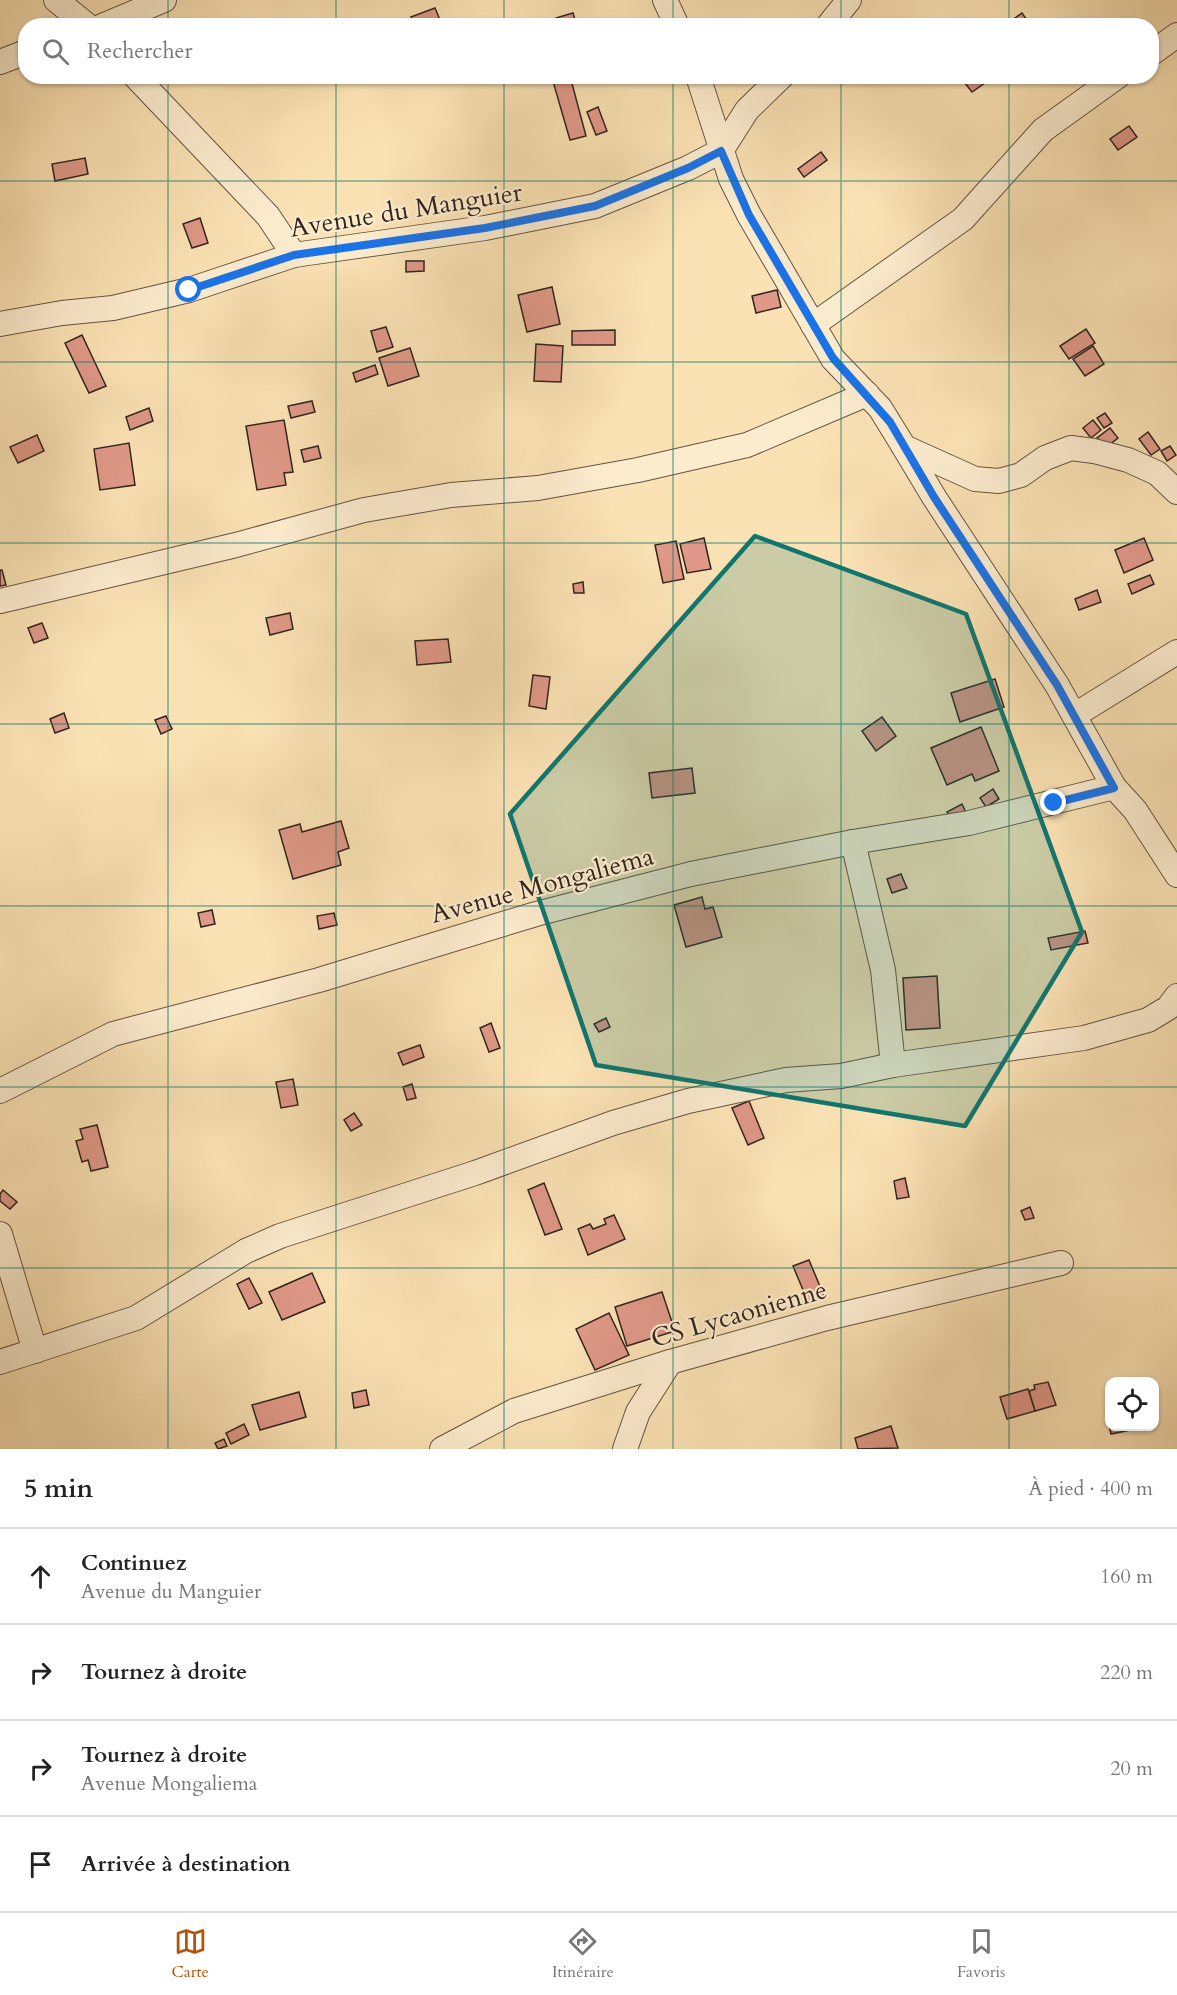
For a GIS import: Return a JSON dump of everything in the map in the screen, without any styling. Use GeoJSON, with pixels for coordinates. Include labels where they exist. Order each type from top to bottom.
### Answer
{"type":"FeatureCollection","features":[{"type":"Feature","properties":{"kind":"street"},"geometry":{"type":"LineString","coordinates":[[56,0],[78,18]]}},
{"type":"Feature","properties":{"kind":"street"},"geometry":{"type":"LineString","coordinates":[[121,18],[164,0]]}},
{"type":"Feature","properties":{"kind":"street"},"geometry":{"type":"LineString","coordinates":[[665,0],[673,18]]}},
{"type":"Feature","properties":{"kind":"street"},"geometry":{"type":"LineString","coordinates":[[834,18],[849,0]]}},
{"type":"Feature","properties":{"kind":"street"},"geometry":{"type":"LineString","coordinates":[[1159,48],[1177,35]]}},
{"type":"Feature","properties":{"kind":"street"},"geometry":{"type":"LineString","coordinates":[[0,62],[18,55]]}},
{"type":"Feature","properties":{"kind":"street"},"geometry":{"type":"LineString","coordinates":[[143,84],[268,216],[294,255]]}},
{"type":"Feature","properties":{"kind":"street"},"geometry":{"type":"LineString","coordinates":[[700,84],[721,151],[749,215],[813,326],[842,370],[867,394],[890,422],[934,497],[1076,715],[1114,788],[1134,810],[1177,875]]}},
{"type":"Feature","properties":{"kind":"street"},"geometry":{"type":"LineString","coordinates":[[721,151],[747,110],[774,84]]}},
{"type":"Feature","properties":{"kind":"street"},"geometry":{"type":"LineString","coordinates":[[813,326],[963,219],[1043,129],[1107,84]]}},
{"type":"Feature","properties":{"kind":"street","name":"Avenue du Manguier"},"geometry":{"type":"LineString","coordinates":[[0,324],[62,313],[112,308],[189,290],[294,255],[485,228],[595,206],[688,168],[721,151]]}},
{"type":"Feature","properties":{"kind":"street"},"geometry":{"type":"LineString","coordinates":[[0,601],[236,545],[364,510],[451,495],[538,488],[638,470],[747,445],[867,394]]}},
{"type":"Feature","properties":{"kind":"street"},"geometry":{"type":"LineString","coordinates":[[904,447],[975,479],[999,481],[1022,475],[1045,458],[1071,448],[1094,451],[1128,460],[1157,473],[1177,492]]}},
{"type":"Feature","properties":{"kind":"street"},"geometry":{"type":"LineString","coordinates":[[1076,715],[1177,652]]}},
{"type":"Feature","properties":{"kind":"street","name":"Avenue Mongaliema"},"geometry":{"type":"LineString","coordinates":[[0,1091],[112,1034],[319,980],[536,914],[691,874],[853,842],[969,823],[1114,788]]}},
{"type":"Feature","properties":{"kind":"street"},"geometry":{"type":"LineString","coordinates":[[853,842],[883,970],[893,1065]]}},
{"type":"Feature","properties":{"kind":"street"},"geometry":{"type":"LineString","coordinates":[[0,1362],[136,1318],[246,1251],[280,1236],[688,1101],[786,1080],[841,1076],[893,1065],[1084,1038],[1148,1020],[1168,1008],[1177,996]]}},
{"type":"Feature","properties":{"kind":"street"},"geometry":{"type":"LineString","coordinates":[[0,1234],[35,1351]]}},
{"type":"Feature","properties":{"kind":"street","name":"CS Lycaonienne"},"geometry":{"type":"LineString","coordinates":[[442,1449],[514,1411],[670,1362],[827,1318],[1061,1263]]}},
{"type":"Feature","properties":{"kind":"street"},"geometry":{"type":"LineString","coordinates":[[625,1449],[638,1412],[670,1362]]}},
{"type":"Feature","properties":{"kind":"highlighted area"},"geometry":{"type":"Polygon","coordinates":[[[755,536],[966,614],[1082,932],[965,1126],[596,1065],[510,814],[755,536]]]}},
{"type":"Feature","properties":{"kind":"building"},"geometry":{"type":"Polygon","coordinates":[[[435,8],[439,18],[411,18],[435,8]]]}},
{"type":"Feature","properties":{"kind":"building"},"geometry":{"type":"Polygon","coordinates":[[[573,13],[575,18],[556,18],[573,13]]]}},
{"type":"Feature","properties":{"kind":"building"},"geometry":{"type":"Polygon","coordinates":[[[1022,13],[1025,18],[1015,18],[1022,13]]]}},
{"type":"Feature","properties":{"kind":"building"},"geometry":{"type":"Polygon","coordinates":[[[554,84],[572,84],[586,136],[570,140],[554,84]]]}},
{"type":"Feature","properties":{"kind":"building"},"geometry":{"type":"Polygon","coordinates":[[[966,84],[984,84],[972,92],[966,84]]]}},
{"type":"Feature","properties":{"kind":"building"},"geometry":{"type":"Polygon","coordinates":[[[598,107],[607,131],[596,135],[587,112],[598,107]]]}},
{"type":"Feature","properties":{"kind":"building"},"geometry":{"type":"Polygon","coordinates":[[[1129,126],[1137,137],[1118,150],[1110,139],[1129,126]]]}},
{"type":"Feature","properties":{"kind":"building"},"geometry":{"type":"Polygon","coordinates":[[[821,152],[827,160],[804,177],[798,169],[821,152]]]}},
{"type":"Feature","properties":{"kind":"building"},"geometry":{"type":"Polygon","coordinates":[[[85,158],[88,174],[55,181],[52,164],[85,158]]]}},
{"type":"Feature","properties":{"kind":"building"},"geometry":{"type":"Polygon","coordinates":[[[200,218],[208,243],[192,248],[183,224],[200,218]]]}},
{"type":"Feature","properties":{"kind":"building"},"geometry":{"type":"Polygon","coordinates":[[[406,261],[424,261],[424,271],[406,272],[406,261]]]}},
{"type":"Feature","properties":{"kind":"building"},"geometry":{"type":"Polygon","coordinates":[[[552,287],[560,324],[527,332],[518,295],[552,287]]]}},
{"type":"Feature","properties":{"kind":"building"},"geometry":{"type":"Polygon","coordinates":[[[777,290],[781,307],[756,313],[752,296],[777,290]]]}},
{"type":"Feature","properties":{"kind":"building"},"geometry":{"type":"Polygon","coordinates":[[[386,327],[393,347],[377,352],[371,331],[386,327]]]}},
{"type":"Feature","properties":{"kind":"building"},"geometry":{"type":"Polygon","coordinates":[[[1086,329],[1095,343],[1069,359],[1060,346],[1086,329]]]}},
{"type":"Feature","properties":{"kind":"building"},"geometry":{"type":"Polygon","coordinates":[[[615,330],[615,345],[572,345],[572,331],[615,330]]]}},
{"type":"Feature","properties":{"kind":"building"},"geometry":{"type":"Polygon","coordinates":[[[82,335],[106,386],[89,393],[65,343],[82,335]]]}},
{"type":"Feature","properties":{"kind":"building"},"geometry":{"type":"Polygon","coordinates":[[[536,344],[563,346],[561,382],[534,381],[536,344]]]}},
{"type":"Feature","properties":{"kind":"building"},"geometry":{"type":"Polygon","coordinates":[[[1093,346],[1104,364],[1085,376],[1073,359],[1093,346]]]}},
{"type":"Feature","properties":{"kind":"building"},"geometry":{"type":"Polygon","coordinates":[[[410,348],[419,376],[388,386],[379,358],[410,348]]]}},
{"type":"Feature","properties":{"kind":"building"},"geometry":{"type":"Polygon","coordinates":[[[375,365],[378,374],[356,382],[353,373],[375,365]]]}},
{"type":"Feature","properties":{"kind":"building"},"geometry":{"type":"Polygon","coordinates":[[[312,401],[315,412],[291,418],[288,406],[312,401]]]}},
{"type":"Feature","properties":{"kind":"building"},"geometry":{"type":"Polygon","coordinates":[[[149,408],[153,421],[130,430],[126,417],[149,408]]]}},
{"type":"Feature","properties":{"kind":"building"},"geometry":{"type":"Polygon","coordinates":[[[1105,413],[1112,423],[1104,428],[1097,418],[1105,413]]]}},
{"type":"Feature","properties":{"kind":"building"},"geometry":{"type":"Polygon","coordinates":[[[284,420],[293,472],[284,473],[286,485],[257,490],[246,426],[284,420]]]}},
{"type":"Feature","properties":{"kind":"building"},"geometry":{"type":"Polygon","coordinates":[[[1093,420],[1101,430],[1091,438],[1083,428],[1093,420]]]}},
{"type":"Feature","properties":{"kind":"building"},"geometry":{"type":"Polygon","coordinates":[[[1110,428],[1118,438],[1105,448],[1097,438],[1110,428]]]}},
{"type":"Feature","properties":{"kind":"building"},"geometry":{"type":"Polygon","coordinates":[[[1148,432],[1160,449],[1151,455],[1139,439],[1148,432]]]}},
{"type":"Feature","properties":{"kind":"building"},"geometry":{"type":"Polygon","coordinates":[[[37,435],[44,451],[18,463],[10,447],[37,435]]]}},
{"type":"Feature","properties":{"kind":"building"},"geometry":{"type":"Polygon","coordinates":[[[129,443],[135,485],[100,490],[94,449],[129,443]]]}},
{"type":"Feature","properties":{"kind":"building"},"geometry":{"type":"Polygon","coordinates":[[[318,446],[321,458],[304,462],[301,450],[318,446]]]}},
{"type":"Feature","properties":{"kind":"building"},"geometry":{"type":"Polygon","coordinates":[[[1170,446],[1176,455],[1167,461],[1161,451],[1170,446]]]}},
{"type":"Feature","properties":{"kind":"building"},"geometry":{"type":"Polygon","coordinates":[[[704,538],[711,569],[687,573],[680,544],[704,538]]]}},
{"type":"Feature","properties":{"kind":"building"},"geometry":{"type":"Polygon","coordinates":[[[1144,538],[1153,560],[1124,573],[1115,550],[1144,538]]]}},
{"type":"Feature","properties":{"kind":"building"},"geometry":{"type":"Polygon","coordinates":[[[676,541],[684,579],[663,583],[655,545],[676,541]]]}},
{"type":"Feature","properties":{"kind":"building"},"geometry":{"type":"Polygon","coordinates":[[[0,570],[2,570],[6,585],[0,586],[0,570]]]}},
{"type":"Feature","properties":{"kind":"building"},"geometry":{"type":"Polygon","coordinates":[[[1150,575],[1154,584],[1132,594],[1128,584],[1150,575]]]}},
{"type":"Feature","properties":{"kind":"building"},"geometry":{"type":"Polygon","coordinates":[[[583,582],[584,593],[574,593],[573,584],[583,582]]]}},
{"type":"Feature","properties":{"kind":"building"},"geometry":{"type":"Polygon","coordinates":[[[1097,590],[1101,602],[1079,610],[1075,599],[1097,590]]]}},
{"type":"Feature","properties":{"kind":"building"},"geometry":{"type":"Polygon","coordinates":[[[290,613],[293,629],[270,635],[266,618],[290,613]]]}},
{"type":"Feature","properties":{"kind":"building"},"geometry":{"type":"Polygon","coordinates":[[[42,623],[48,638],[34,643],[28,628],[42,623]]]}},
{"type":"Feature","properties":{"kind":"building"},"geometry":{"type":"Polygon","coordinates":[[[448,639],[451,662],[417,665],[415,641],[448,639]]]}},
{"type":"Feature","properties":{"kind":"building"},"geometry":{"type":"Polygon","coordinates":[[[533,675],[550,677],[546,709],[529,706],[533,675]]]}},
{"type":"Feature","properties":{"kind":"building"},"geometry":{"type":"Polygon","coordinates":[[[995,679],[1004,707],[960,722],[951,693],[995,679]]]}},
{"type":"Feature","properties":{"kind":"building"},"geometry":{"type":"Polygon","coordinates":[[[64,713],[69,728],[55,733],[50,719],[64,713]]]}},
{"type":"Feature","properties":{"kind":"building"},"geometry":{"type":"Polygon","coordinates":[[[166,716],[172,729],[161,734],[155,720],[166,716]]]}},
{"type":"Feature","properties":{"kind":"building"},"geometry":{"type":"Polygon","coordinates":[[[882,717],[896,736],[876,751],[862,731],[882,717]]]}},
{"type":"Feature","properties":{"kind":"building"},"geometry":{"type":"Polygon","coordinates":[[[981,727],[999,771],[975,781],[972,774],[947,785],[931,748],[981,727]]]}},
{"type":"Feature","properties":{"kind":"building"},"geometry":{"type":"Polygon","coordinates":[[[692,768],[695,793],[652,798],[649,773],[692,768]]]}},
{"type":"Feature","properties":{"kind":"building"},"geometry":{"type":"Polygon","coordinates":[[[993,789],[999,799],[986,807],[980,798],[993,789]]]}},
{"type":"Feature","properties":{"kind":"building"},"geometry":{"type":"Polygon","coordinates":[[[962,804],[968,817],[954,824],[947,812],[962,804]]]}},
{"type":"Feature","properties":{"kind":"building"},"geometry":{"type":"Polygon","coordinates":[[[341,821],[349,848],[338,852],[341,865],[293,879],[279,830],[300,824],[302,832],[341,821]]]}},
{"type":"Feature","properties":{"kind":"building"},"geometry":{"type":"Polygon","coordinates":[[[901,874],[907,888],[892,893],[887,879],[901,874]]]}},
{"type":"Feature","properties":{"kind":"building"},"geometry":{"type":"Polygon","coordinates":[[[702,897],[705,909],[713,907],[722,937],[686,947],[674,905],[702,897]]]}},
{"type":"Feature","properties":{"kind":"building"},"geometry":{"type":"Polygon","coordinates":[[[212,910],[215,924],[201,927],[198,913],[212,910]]]}},
{"type":"Feature","properties":{"kind":"building"},"geometry":{"type":"Polygon","coordinates":[[[334,913],[337,925],[319,929],[317,916],[334,913]]]}},
{"type":"Feature","properties":{"kind":"building"},"geometry":{"type":"Polygon","coordinates":[[[1085,931],[1088,943],[1051,950],[1048,938],[1085,931]]]}},
{"type":"Feature","properties":{"kind":"building"},"geometry":{"type":"Polygon","coordinates":[[[937,976],[940,1028],[906,1030],[903,978],[937,976]]]}},
{"type":"Feature","properties":{"kind":"building"},"geometry":{"type":"Polygon","coordinates":[[[606,1018],[610,1027],[599,1032],[594,1024],[606,1018]]]}},
{"type":"Feature","properties":{"kind":"building"},"geometry":{"type":"Polygon","coordinates":[[[491,1023],[500,1048],[489,1052],[480,1028],[491,1023]]]}},
{"type":"Feature","properties":{"kind":"building"},"geometry":{"type":"Polygon","coordinates":[[[420,1045],[424,1057],[403,1065],[398,1053],[420,1045]]]}},
{"type":"Feature","properties":{"kind":"building"},"geometry":{"type":"Polygon","coordinates":[[[293,1079],[298,1105],[281,1108],[276,1082],[293,1079]]]}},
{"type":"Feature","properties":{"kind":"building"},"geometry":{"type":"Polygon","coordinates":[[[412,1084],[416,1098],[407,1100],[403,1087],[412,1084]]]}},
{"type":"Feature","properties":{"kind":"building"},"geometry":{"type":"Polygon","coordinates":[[[749,1101],[764,1138],[748,1145],[732,1108],[749,1101]]]}},
{"type":"Feature","properties":{"kind":"building"},"geometry":{"type":"Polygon","coordinates":[[[354,1113],[362,1125],[351,1131],[344,1120],[354,1113]]]}},
{"type":"Feature","properties":{"kind":"building"},"geometry":{"type":"Polygon","coordinates":[[[97,1125],[108,1167],[91,1171],[88,1160],[82,1162],[76,1141],[83,1139],[80,1129],[97,1125]]]}},
{"type":"Feature","properties":{"kind":"building"},"geometry":{"type":"Polygon","coordinates":[[[905,1178],[909,1197],[897,1199],[894,1181],[905,1178]]]}},
{"type":"Feature","properties":{"kind":"building"},"geometry":{"type":"Polygon","coordinates":[[[544,1183],[562,1229],[545,1235],[528,1190],[544,1183]]]}},
{"type":"Feature","properties":{"kind":"building"},"geometry":{"type":"Polygon","coordinates":[[[3,1190],[17,1202],[10,1209],[0,1201],[0,1194],[3,1190]]]}},
{"type":"Feature","properties":{"kind":"building"},"geometry":{"type":"Polygon","coordinates":[[[1030,1207],[1034,1218],[1025,1220],[1021,1211],[1030,1207]]]}},
{"type":"Feature","properties":{"kind":"building"},"geometry":{"type":"Polygon","coordinates":[[[614,1215],[625,1239],[588,1255],[578,1229],[590,1224],[593,1229],[606,1224],[604,1219],[614,1215]]]}},
{"type":"Feature","properties":{"kind":"building"},"geometry":{"type":"Polygon","coordinates":[[[809,1260],[824,1296],[808,1302],[793,1266],[809,1260]]]}},
{"type":"Feature","properties":{"kind":"building"},"geometry":{"type":"Polygon","coordinates":[[[312,1273],[325,1302],[282,1320],[269,1292],[312,1273]]]}},
{"type":"Feature","properties":{"kind":"building"},"geometry":{"type":"Polygon","coordinates":[[[249,1278],[262,1303],[249,1309],[237,1284],[249,1278]]]}},
{"type":"Feature","properties":{"kind":"building"},"geometry":{"type":"Polygon","coordinates":[[[662,1292],[675,1331],[627,1346],[615,1307],[662,1292]]]}},
{"type":"Feature","properties":{"kind":"building"},"geometry":{"type":"Polygon","coordinates":[[[609,1313],[629,1355],[595,1370],[576,1329],[609,1313]]]}},
{"type":"Feature","properties":{"kind":"building"},"geometry":{"type":"Polygon","coordinates":[[[1048,1382],[1056,1405],[1035,1411],[1029,1391],[1035,1389],[1034,1385],[1048,1382]]]}},
{"type":"Feature","properties":{"kind":"building"},"geometry":{"type":"Polygon","coordinates":[[[1028,1389],[1035,1411],[1007,1419],[1000,1397],[1028,1389]]]}},
{"type":"Feature","properties":{"kind":"building"},"geometry":{"type":"Polygon","coordinates":[[[366,1390],[369,1405],[354,1408],[352,1393],[366,1390]]]}},
{"type":"Feature","properties":{"kind":"building"},"geometry":{"type":"Polygon","coordinates":[[[299,1392],[306,1417],[260,1430],[252,1405],[299,1392]]]}},
{"type":"Feature","properties":{"kind":"building"},"geometry":{"type":"Polygon","coordinates":[[[244,1424],[249,1435],[231,1444],[226,1433],[244,1424]]]}},
{"type":"Feature","properties":{"kind":"building"},"geometry":{"type":"Polygon","coordinates":[[[891,1426],[898,1448],[858,1449],[855,1438],[891,1426]]]}},
{"type":"Feature","properties":{"kind":"building"},"geometry":{"type":"Polygon","coordinates":[[[1110,1431],[1125,1431],[1111,1434],[1110,1431]]]}},
{"type":"Feature","properties":{"kind":"building"},"geometry":{"type":"Polygon","coordinates":[[[224,1439],[227,1446],[218,1449],[215,1443],[224,1439]]]}},
{"type":"Feature","properties":{"kind":"route"},"geometry":{"type":"LineString","coordinates":[[189,290],[294,255],[485,228],[595,206],[688,168],[721,151],[749,215],[802,308],[842,370],[880,408],[890,422],[934,497],[1057,685],[1089,738],[1114,788],[1054,803]]}}]}
